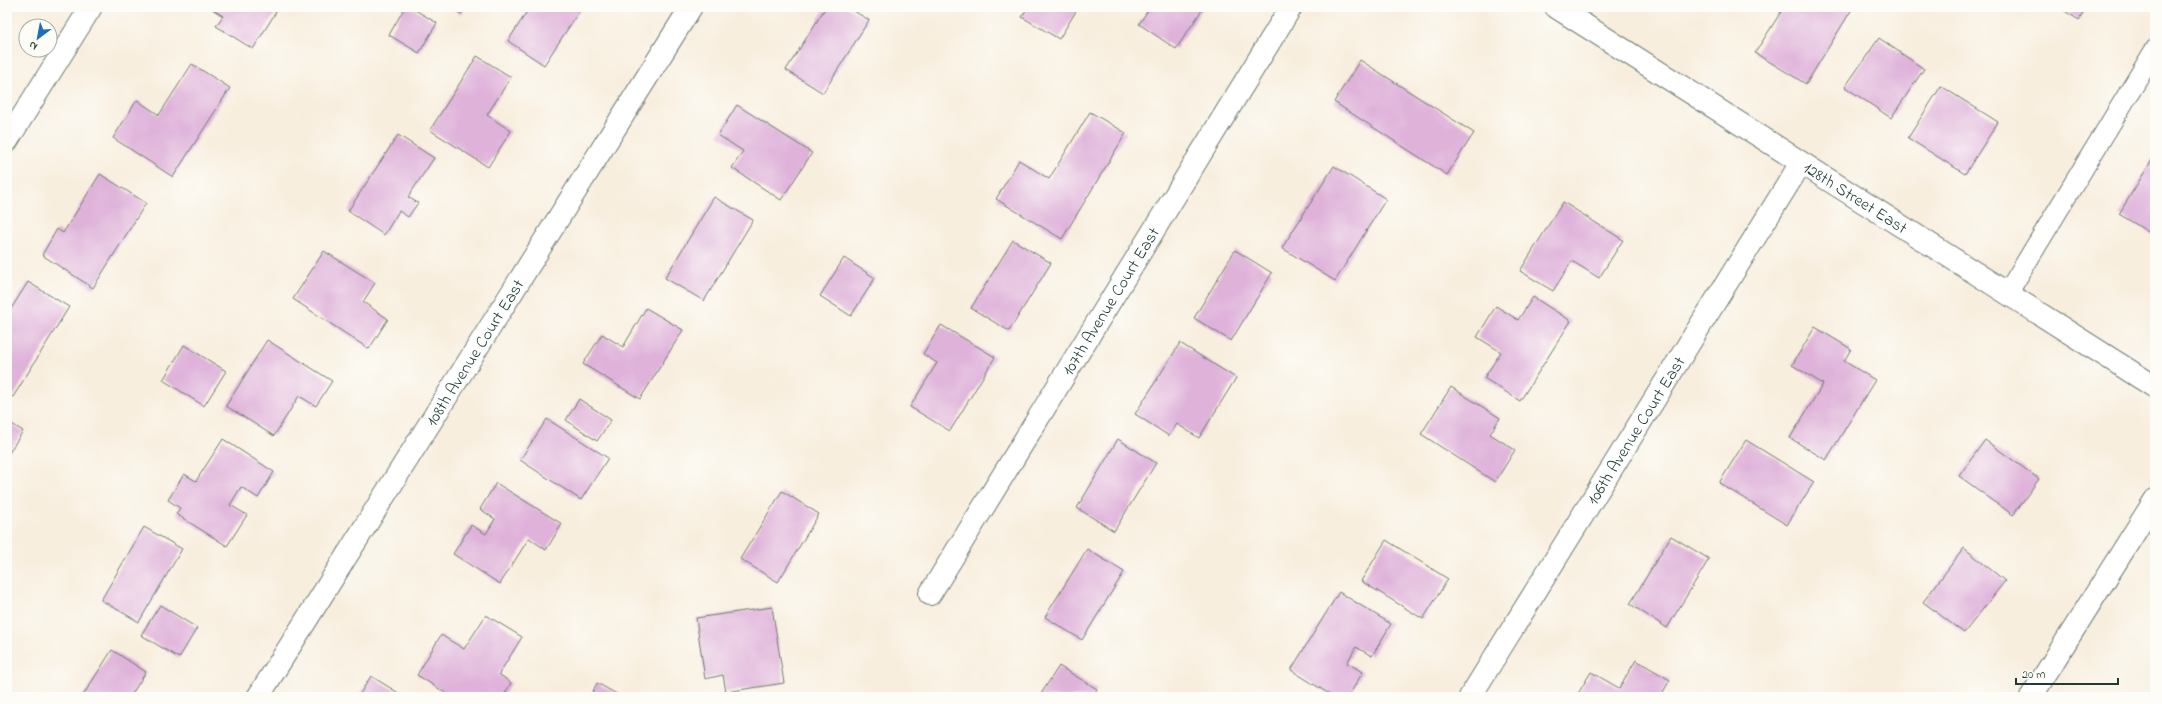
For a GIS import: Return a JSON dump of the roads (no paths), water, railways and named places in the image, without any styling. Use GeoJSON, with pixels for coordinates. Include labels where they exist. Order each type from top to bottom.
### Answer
{"type":"FeatureCollection","features":[{"type":"Feature","properties":{"kind":"street"},"geometry":{"type":"LineString","coordinates":[[7,140],[90,7]]}},
{"type":"Feature","properties":{"kind":"street","name":"108th Avenue Court East"},"geometry":{"type":"LineString","coordinates":[[258,697],[691,7]]}},
{"type":"Feature","properties":{"kind":"street","name":"107th Avenue Court East"},"geometry":{"type":"LineString","coordinates":[[930,594],[1291,7]]}},
{"type":"Feature","properties":{"kind":"street","name":"128th Street East"},"geometry":{"type":"LineString","coordinates":[[1556,7],[2007,294],[2153,382]]}},
{"type":"Feature","properties":{"kind":"street","name":"106th Avenue Court East"},"geometry":{"type":"LineString","coordinates":[[1470,697],[1801,163]]}},
{"type":"Feature","properties":{"kind":"street"},"geometry":{"type":"LineString","coordinates":[[2031,697],[2155,500]]}},
{"type":"Feature","properties":{"kind":"lane"},"geometry":{"type":"LineString","coordinates":[[2007,294],[2155,50]]}}]}
